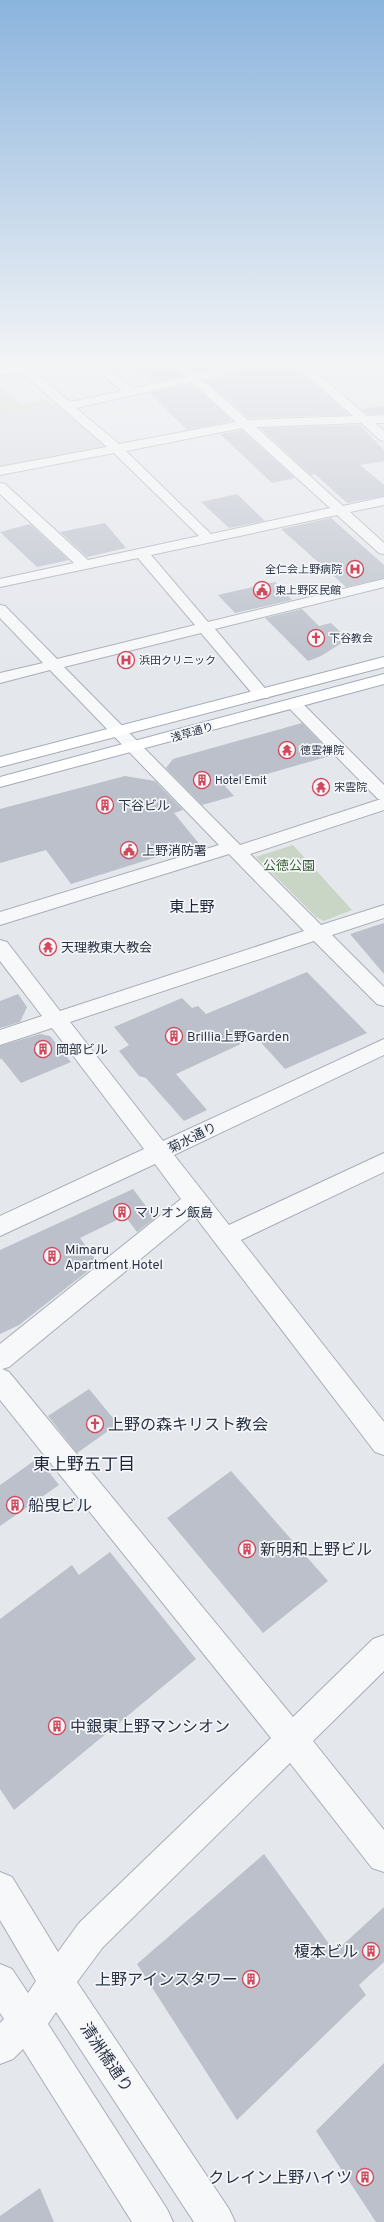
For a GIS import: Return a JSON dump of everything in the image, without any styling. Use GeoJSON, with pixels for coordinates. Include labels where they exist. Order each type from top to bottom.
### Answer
{"type":"FeatureCollection","features":[{"type":"Feature","properties":{"kind":"main road","name":"浅草通り"},"geometry":{"type":"LineString","coordinates":[[0,762],[384,662]]}},
{"type":"Feature","properties":{"kind":"main road","name":"浅草通り"},"geometry":{"type":"LineString","coordinates":[[0,782],[134,748],[384,679]]}},
{"type":"Feature","properties":{"kind":"street"},"geometry":{"type":"LineString","coordinates":[[0,471],[39,464]]}},
{"type":"Feature","properties":{"kind":"street"},"geometry":{"type":"LineString","coordinates":[[132,464],[209,539]]}},
{"type":"Feature","properties":{"kind":"street"},"geometry":{"type":"LineString","coordinates":[[289,464],[384,550]]}},
{"type":"Feature","properties":{"kind":"street"},"geometry":{"type":"LineString","coordinates":[[0,487],[85,565]]}},
{"type":"Feature","properties":{"kind":"street"},"geometry":{"type":"LineString","coordinates":[[0,584],[384,501]]}},
{"type":"Feature","properties":{"kind":"street"},"geometry":{"type":"LineString","coordinates":[[142,553],[262,695]]}},
{"type":"Feature","properties":{"kind":"street"},"geometry":{"type":"LineString","coordinates":[[0,678],[384,583]]}},
{"type":"Feature","properties":{"kind":"street"},"geometry":{"type":"LineString","coordinates":[[0,609],[134,748],[384,998]]}},
{"type":"Feature","properties":{"kind":"street"},"geometry":{"type":"LineString","coordinates":[[294,704],[384,795]]}},
{"type":"Feature","properties":{"kind":"street"},"geometry":{"type":"LineString","coordinates":[[0,919],[384,804]]}},
{"type":"Feature","properties":{"kind":"street"},"geometry":{"type":"LineString","coordinates":[[0,1038],[384,911]]}},
{"type":"Feature","properties":{"kind":"street"},"geometry":{"type":"LineString","coordinates":[[0,947],[384,1443]]}},
{"type":"Feature","properties":{"kind":"street","name":"菊水通り"},"geometry":{"type":"LineString","coordinates":[[0,1227],[384,1046]]}},
{"type":"Feature","properties":{"kind":"street"},"geometry":{"type":"LineString","coordinates":[[225,1238],[384,1162]]}},
{"type":"Feature","properties":{"kind":"street"},"geometry":{"type":"LineString","coordinates":[[0,1359],[196,1200]]}},
{"type":"Feature","properties":{"kind":"street"},"geometry":{"type":"LineString","coordinates":[[0,1380],[111,1520],[293,1740],[384,1856]]}},
{"type":"Feature","properties":{"kind":"street"},"geometry":{"type":"LineString","coordinates":[[0,2046],[26,2024],[91,1935],[384,1650]]}},
{"type":"Feature","properties":{"kind":"street","name":"清洲橋通り"},"geometry":{"type":"LineString","coordinates":[[0,1889],[56,1981],[216,2222]]}},
{"type":"Feature","properties":{"kind":"street"},"geometry":{"type":"LineString","coordinates":[[0,1981],[26,2024],[154,2222]]}},
{"type":"Feature","properties":{"kind":"shaded area"},"geometry":{"type":"Polygon","coordinates":[[[0,464],[22,464],[0,468],[0,464]]]}},
{"type":"Feature","properties":{"kind":"green space","name":"公徳公園"},"geometry":{"type":"Polygon","coordinates":[[[293,845],[352,910],[324,921],[316,917],[256,857],[293,845]]]}},
{"type":"Feature","properties":{"kind":"building"},"geometry":{"type":"Polygon","coordinates":[[[252,464],[279,464],[295,478],[272,483],[252,464]]]}},
{"type":"Feature","properties":{"kind":"building"},"geometry":{"type":"Polygon","coordinates":[[[299,464],[368,464],[360,465],[384,485],[384,496],[347,503],[315,474],[311,475],[299,464]]]}},
{"type":"Feature","properties":{"kind":"building"},"geometry":{"type":"Polygon","coordinates":[[[237,494],[265,521],[229,528],[201,502],[237,494]]]}},
{"type":"Feature","properties":{"kind":"building"},"geometry":{"type":"Polygon","coordinates":[[[331,518],[384,565],[384,578],[346,587],[281,529],[331,518]]]}},
{"type":"Feature","properties":{"kind":"building"},"geometry":{"type":"Polygon","coordinates":[[[105,523],[126,548],[87,557],[60,532],[105,523]]]}},
{"type":"Feature","properties":{"kind":"building"},"geometry":{"type":"Polygon","coordinates":[[[30,524],[69,560],[37,567],[0,532],[30,524]]]}},
{"type":"Feature","properties":{"kind":"building","name":"東上野区民館"},"geometry":{"type":"Polygon","coordinates":[[[275,582],[292,600],[235,613],[218,595],[275,582]]]}},
{"type":"Feature","properties":{"kind":"building","name":"下谷教会"},"geometry":{"type":"Polygon","coordinates":[[[302,609],[319,626],[331,623],[348,639],[321,656],[308,661],[265,618],[302,609]]]}},
{"type":"Feature","properties":{"kind":"building"},"geometry":{"type":"Polygon","coordinates":[[[302,723],[333,755],[225,786],[234,796],[202,805],[166,768],[173,759],[302,723]]]}},
{"type":"Feature","properties":{"kind":"building"},"geometry":{"type":"Polygon","coordinates":[[[125,776],[155,781],[183,810],[174,813],[201,846],[178,853],[176,851],[71,884],[46,850],[0,863],[0,809],[125,776]]]}},
{"type":"Feature","properties":{"kind":"building"},"geometry":{"type":"Polygon","coordinates":[[[384,923],[384,974],[350,934],[384,923]]]}},
{"type":"Feature","properties":{"kind":"building"},"geometry":{"type":"Polygon","coordinates":[[[307,972],[367,1033],[285,1069],[256,1037],[176,1074],[207,1110],[184,1121],[146,1078],[139,1076],[119,1051],[129,1045],[114,1027],[182,998],[192,1008],[198,1006],[206,1014],[307,972]]]}},
{"type":"Feature","properties":{"kind":"building"},"geometry":{"type":"Polygon","coordinates":[[[18,994],[27,1007],[20,1022],[0,1028],[0,1001],[18,994]]]}},
{"type":"Feature","properties":{"kind":"building"},"geometry":{"type":"Polygon","coordinates":[[[40,1034],[50,1036],[71,1062],[21,1083],[1,1058],[0,1060],[0,1046],[40,1034]]]}},
{"type":"Feature","properties":{"kind":"building"},"geometry":{"type":"Polygon","coordinates":[[[133,1189],[155,1218],[137,1232],[125,1216],[80,1238],[98,1263],[19,1325],[0,1334],[0,1250],[133,1189]]]}},
{"type":"Feature","properties":{"kind":"building"},"geometry":{"type":"Polygon","coordinates":[[[89,1389],[118,1424],[77,1453],[48,1416],[89,1389]]]}},
{"type":"Feature","properties":{"kind":"building","name":"船曳ビル"},"geometry":{"type":"Polygon","coordinates":[[[38,1458],[59,1485],[0,1526],[0,1485],[38,1458]]]}},
{"type":"Feature","properties":{"kind":"building","name":"新明和上野ビル"},"geometry":{"type":"Polygon","coordinates":[[[231,1471],[328,1581],[263,1633],[167,1518],[231,1471]]]}},
{"type":"Feature","properties":{"kind":"building","name":"中銀東上野マンシオン"},"geometry":{"type":"Polygon","coordinates":[[[110,1552],[196,1659],[14,1810],[0,1789],[0,1619],[72,1565],[79,1575],[110,1552]]]}},
{"type":"Feature","properties":{"kind":"building","name":"上野アインスタワー"},"geometry":{"type":"Polygon","coordinates":[[[264,1854],[335,1952],[384,1907],[384,1962],[359,1985],[366,1995],[237,2120],[137,1964],[264,1854]]]}},
{"type":"Feature","properties":{"kind":"building","name":"クレイン上野ハイツ"},"geometry":{"type":"Polygon","coordinates":[[[384,2063],[384,2222],[376,2222],[316,2131],[384,2063]]]}},
{"type":"Feature","properties":{"kind":"building"},"geometry":{"type":"Polygon","coordinates":[[[40,2188],[54,2222],[0,2222],[0,2216],[40,2188]]]}},
{"type":"Feature","properties":{"kind":"place","name":"全仁会上野病院"},"geometry":{"type":"Point","coordinates":[355,569]}},
{"type":"Feature","properties":{"kind":"place","name":"東上野区民館"},"geometry":{"type":"Point","coordinates":[262,590]}},
{"type":"Feature","properties":{"kind":"place","name":"下谷教会"},"geometry":{"type":"Point","coordinates":[316,638]}},
{"type":"Feature","properties":{"kind":"place","name":"浜田クリニック"},"geometry":{"type":"Point","coordinates":[126,660]}},
{"type":"Feature","properties":{"kind":"place","name":"徳雲禅院"},"geometry":{"type":"Point","coordinates":[287,750]}},
{"type":"Feature","properties":{"kind":"place","name":"Hotel Emit"},"geometry":{"type":"Point","coordinates":[202,780]}},
{"type":"Feature","properties":{"kind":"place","name":"宋雲院"},"geometry":{"type":"Point","coordinates":[321,787]}},
{"type":"Feature","properties":{"kind":"place","name":"下谷ビル"},"geometry":{"type":"Point","coordinates":[105,805]}},
{"type":"Feature","properties":{"kind":"place","name":"上野消防署"},"geometry":{"type":"Point","coordinates":[129,850]}},
{"type":"Feature","properties":{"kind":"place","name":"天理教東大教会"},"geometry":{"type":"Point","coordinates":[48,947]}},
{"type":"Feature","properties":{"kind":"place","name":"Brillia上野Garden"},"geometry":{"type":"Point","coordinates":[174,1036]}},
{"type":"Feature","properties":{"kind":"place","name":"岡部ビル"},"geometry":{"type":"Point","coordinates":[43,1049]}},
{"type":"Feature","properties":{"kind":"place","name":"マリオン飯島"},"geometry":{"type":"Point","coordinates":[122,1212]}},
{"type":"Feature","properties":{"kind":"place","name":"Mimaru Apartment Hotel"},"geometry":{"type":"Point","coordinates":[52,1256]}},
{"type":"Feature","properties":{"kind":"place","name":"上野の森キリスト教会"},"geometry":{"type":"Point","coordinates":[95,1424]}},
{"type":"Feature","properties":{"kind":"place","name":"船曳ビル"},"geometry":{"type":"Point","coordinates":[15,1505]}},
{"type":"Feature","properties":{"kind":"place","name":"新明和上野ビル"},"geometry":{"type":"Point","coordinates":[247,1549]}},
{"type":"Feature","properties":{"kind":"place","name":"中銀東上野マンシオン"},"geometry":{"type":"Point","coordinates":[57,1726]}},
{"type":"Feature","properties":{"kind":"place","name":"榎本ビル"},"geometry":{"type":"Point","coordinates":[371,1951]}},
{"type":"Feature","properties":{"kind":"place","name":"上野アインスタワー"},"geometry":{"type":"Point","coordinates":[251,1979]}},
{"type":"Feature","properties":{"kind":"place","name":"クレイン上野ハイツ"},"geometry":{"type":"Point","coordinates":[365,2177]}},
{"type":"Feature","properties":{"kind":"district","name":"東上野"},"geometry":{"type":"Point","coordinates":[192,907]}},
{"type":"Feature","properties":{"kind":"district","name":"東上野五丁目"},"geometry":{"type":"Point","coordinates":[84,1464]}}]}
